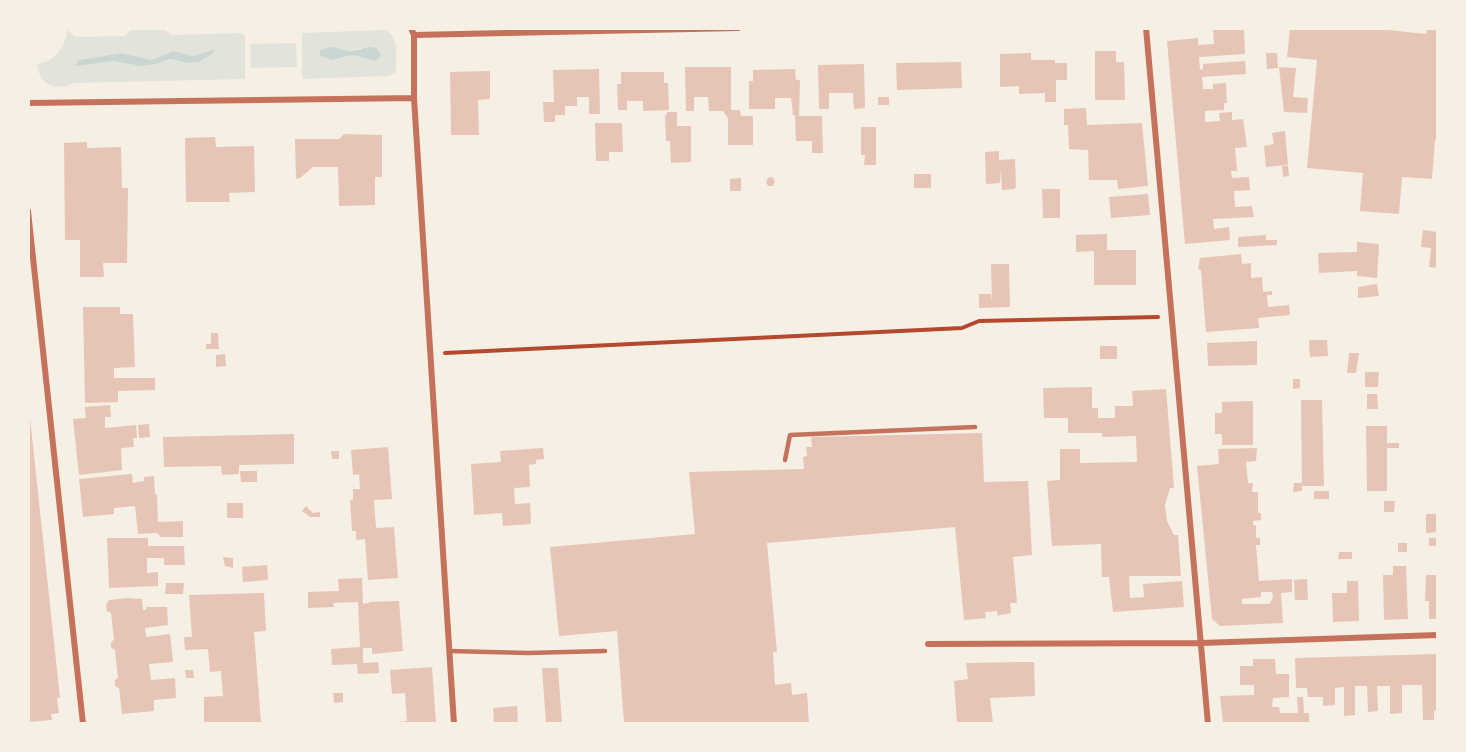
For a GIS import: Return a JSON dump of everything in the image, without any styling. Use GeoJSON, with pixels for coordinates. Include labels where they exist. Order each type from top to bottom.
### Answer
{"type":"FeatureCollection","features":[{"type":"Feature","properties":{"kind":"street"},"geometry":{"type":"LineString","coordinates":[[454,723],[414,98],[413,32],[738,28]]}},
{"type":"Feature","properties":{"kind":"street"},"geometry":{"type":"LineString","coordinates":[[1146,28],[1208,723]]}},
{"type":"Feature","properties":{"kind":"street"},"geometry":{"type":"LineString","coordinates":[[28,103],[414,98]]}},
{"type":"Feature","properties":{"kind":"street"},"geometry":{"type":"LineString","coordinates":[[28,211],[83,723]]}},
{"type":"Feature","properties":{"kind":"street"},"geometry":{"type":"LineString","coordinates":[[928,644],[1201,643],[1437,635]]}},
{"type":"Feature","properties":{"kind":"lane"},"geometry":{"type":"LineString","coordinates":[[785,460],[790,435],[975,427]]}},
{"type":"Feature","properties":{"kind":"lane"},"geometry":{"type":"LineString","coordinates":[[449,651],[528,653],[605,651]]}},
{"type":"Feature","properties":{"kind":"path"},"geometry":{"type":"LineString","coordinates":[[431,354],[962,328],[979,321],[1171,318]]}},
{"type":"Feature","properties":{"kind":"shaded area"},"geometry":{"type":"Polygon","coordinates":[[[132,28],[164,29],[171,35],[242,33],[245,36],[245,79],[74,83],[61,87],[45,82],[38,71],[37,64],[49,60],[58,53],[67,30],[76,37],[125,36],[132,28]],[[214,49],[193,56],[173,51],[152,60],[121,53],[79,60],[76,65],[113,61],[155,64],[170,59],[188,63],[199,62],[213,53],[214,49]]]}},
{"type":"Feature","properties":{"kind":"shaded area"},"geometry":{"type":"Polygon","coordinates":[[[385,30],[390,33],[395,43],[396,72],[389,76],[303,79],[302,33],[385,30]],[[371,47],[349,51],[338,48],[341,58],[352,55],[375,61],[379,51],[371,47]]]}},
{"type":"Feature","properties":{"kind":"shaded area"},"geometry":{"type":"Polygon","coordinates":[[[296,43],[297,67],[251,68],[250,44],[296,43]]]}},
{"type":"Feature","properties":{"kind":"shaded area"},"geometry":{"type":"Polygon","coordinates":[[[330,47],[354,51],[371,47],[381,55],[375,61],[352,55],[332,60],[321,56],[319,53],[321,50],[330,47]]]}},
{"type":"Feature","properties":{"kind":"shaded area"},"geometry":{"type":"Polygon","coordinates":[[[215,49],[213,53],[199,62],[188,63],[170,59],[142,66],[113,61],[75,66],[79,60],[121,53],[152,60],[173,51],[193,56],[215,49]]]}},
{"type":"Feature","properties":{"kind":"building"},"geometry":{"type":"Polygon","coordinates":[[[1213,28],[1244,28],[1245,54],[1199,57],[1200,70],[1203,69],[1203,64],[1245,61],[1246,74],[1202,77],[1203,89],[1213,89],[1213,84],[1226,83],[1227,103],[1224,103],[1224,110],[1205,111],[1205,122],[1220,121],[1219,113],[1232,112],[1232,120],[1243,119],[1247,147],[1235,148],[1237,171],[1231,171],[1232,178],[1249,177],[1250,190],[1234,191],[1235,207],[1252,206],[1254,217],[1213,219],[1214,229],[1229,227],[1230,240],[1185,244],[1167,41],[1198,38],[1198,45],[1214,44],[1213,28]]]}},
{"type":"Feature","properties":{"kind":"building"},"geometry":{"type":"Polygon","coordinates":[[[1290,28],[1369,28],[1426,34],[1427,28],[1437,28],[1437,140],[1435,140],[1432,179],[1402,177],[1399,214],[1360,211],[1363,173],[1307,168],[1317,60],[1287,57],[1290,28]]]}},
{"type":"Feature","properties":{"kind":"building"},"geometry":{"type":"Polygon","coordinates":[[[1095,51],[1116,51],[1116,62],[1124,62],[1125,100],[1095,100],[1095,51]]]}},
{"type":"Feature","properties":{"kind":"building"},"geometry":{"type":"Polygon","coordinates":[[[1031,53],[1031,60],[1055,60],[1055,63],[1067,63],[1067,80],[1056,80],[1056,102],[1045,102],[1045,93],[1019,94],[1019,86],[1000,87],[1000,54],[1031,53]]]}},
{"type":"Feature","properties":{"kind":"building"},"geometry":{"type":"Polygon","coordinates":[[[1266,53],[1277,53],[1278,68],[1267,69],[1266,53]]]}},
{"type":"Feature","properties":{"kind":"building"},"geometry":{"type":"Polygon","coordinates":[[[961,62],[962,88],[897,90],[896,63],[961,62]]]}},
{"type":"Feature","properties":{"kind":"building"},"geometry":{"type":"Polygon","coordinates":[[[864,64],[865,108],[854,109],[853,93],[829,93],[829,109],[819,109],[818,65],[864,64]]]}},
{"type":"Feature","properties":{"kind":"building"},"geometry":{"type":"Polygon","coordinates":[[[685,67],[731,67],[731,110],[740,110],[741,116],[753,116],[753,145],[728,145],[728,118],[723,111],[709,111],[708,97],[694,97],[694,111],[686,111],[685,67]]]}},
{"type":"Feature","properties":{"kind":"building"},"geometry":{"type":"Polygon","coordinates":[[[1279,67],[1296,68],[1293,97],[1308,98],[1307,113],[1284,112],[1279,67]]]}},
{"type":"Feature","properties":{"kind":"building"},"geometry":{"type":"Polygon","coordinates":[[[599,69],[600,114],[589,114],[589,97],[577,97],[577,106],[565,106],[565,115],[555,115],[555,122],[544,122],[543,102],[554,102],[553,70],[599,69]]]}},
{"type":"Feature","properties":{"kind":"building"},"geometry":{"type":"Polygon","coordinates":[[[795,69],[796,80],[800,80],[799,116],[822,116],[823,153],[812,153],[812,141],[796,141],[795,115],[793,115],[791,98],[775,98],[775,109],[749,109],[749,81],[753,81],[753,70],[795,69]]]}},
{"type":"Feature","properties":{"kind":"building"},"geometry":{"type":"Polygon","coordinates":[[[490,71],[490,99],[478,100],[479,135],[451,135],[450,72],[490,71]]]}},
{"type":"Feature","properties":{"kind":"building"},"geometry":{"type":"Polygon","coordinates":[[[621,72],[664,72],[664,83],[668,83],[669,110],[643,111],[643,101],[627,101],[627,110],[618,110],[617,84],[621,84],[621,72]]]}},
{"type":"Feature","properties":{"kind":"building"},"geometry":{"type":"Polygon","coordinates":[[[878,97],[889,97],[889,105],[878,105],[878,97]]]}},
{"type":"Feature","properties":{"kind":"building"},"geometry":{"type":"Polygon","coordinates":[[[1086,108],[1087,125],[1142,123],[1148,186],[1118,189],[1117,180],[1089,180],[1088,150],[1069,149],[1068,125],[1064,125],[1064,109],[1086,108]]]}},
{"type":"Feature","properties":{"kind":"building"},"geometry":{"type":"Polygon","coordinates":[[[667,112],[677,112],[677,126],[691,126],[691,162],[671,163],[670,141],[666,141],[665,115],[667,112]]]}},
{"type":"Feature","properties":{"kind":"building"},"geometry":{"type":"Polygon","coordinates":[[[595,123],[622,123],[623,152],[609,152],[609,161],[596,161],[595,123]]]}},
{"type":"Feature","properties":{"kind":"building"},"geometry":{"type":"Polygon","coordinates":[[[861,127],[876,127],[876,165],[864,165],[865,155],[861,155],[861,127]]]}},
{"type":"Feature","properties":{"kind":"building"},"geometry":{"type":"Polygon","coordinates":[[[1285,131],[1288,165],[1266,167],[1264,146],[1274,144],[1272,133],[1285,131]]]}},
{"type":"Feature","properties":{"kind":"building"},"geometry":{"type":"Polygon","coordinates":[[[344,134],[382,135],[382,177],[375,177],[375,205],[339,206],[338,167],[313,167],[296,179],[295,139],[339,139],[344,134]]]}},
{"type":"Feature","properties":{"kind":"building"},"geometry":{"type":"Polygon","coordinates":[[[215,137],[216,147],[254,146],[255,192],[229,193],[230,202],[186,202],[185,138],[215,137]]]}},
{"type":"Feature","properties":{"kind":"building"},"geometry":{"type":"Polygon","coordinates":[[[87,142],[87,148],[121,147],[122,188],[128,188],[127,263],[103,263],[104,277],[80,277],[80,240],[65,240],[64,143],[87,142]]]}},
{"type":"Feature","properties":{"kind":"building"},"geometry":{"type":"Polygon","coordinates":[[[999,151],[999,160],[1015,159],[1016,187],[1014,189],[1002,190],[1001,169],[1000,183],[986,184],[985,152],[999,151]]]}},
{"type":"Feature","properties":{"kind":"building"},"geometry":{"type":"Polygon","coordinates":[[[1282,166],[1288,166],[1289,176],[1283,177],[1282,166]]]}},
{"type":"Feature","properties":{"kind":"building"},"geometry":{"type":"Polygon","coordinates":[[[914,174],[931,174],[931,188],[914,188],[914,174]]]}},
{"type":"Feature","properties":{"kind":"building"},"geometry":{"type":"Polygon","coordinates":[[[772,177],[775,181],[773,186],[768,186],[766,182],[772,177]]]}},
{"type":"Feature","properties":{"kind":"building"},"geometry":{"type":"Polygon","coordinates":[[[741,178],[741,191],[730,191],[730,179],[741,178]]]}},
{"type":"Feature","properties":{"kind":"building"},"geometry":{"type":"Polygon","coordinates":[[[1042,189],[1060,189],[1060,218],[1043,218],[1042,189]]]}},
{"type":"Feature","properties":{"kind":"building"},"geometry":{"type":"Polygon","coordinates":[[[1148,194],[1150,215],[1111,218],[1109,197],[1148,194]]]}},
{"type":"Feature","properties":{"kind":"building"},"geometry":{"type":"Polygon","coordinates":[[[1423,230],[1437,232],[1437,268],[1429,267],[1431,248],[1421,247],[1423,230]]]}},
{"type":"Feature","properties":{"kind":"building"},"geometry":{"type":"Polygon","coordinates":[[[1107,234],[1107,250],[1136,250],[1136,285],[1094,285],[1094,251],[1076,252],[1076,235],[1107,234]]]}},
{"type":"Feature","properties":{"kind":"building"},"geometry":{"type":"Polygon","coordinates":[[[1266,235],[1266,240],[1277,240],[1277,245],[1238,247],[1238,237],[1266,235]]]}},
{"type":"Feature","properties":{"kind":"building"},"geometry":{"type":"Polygon","coordinates":[[[1357,242],[1379,244],[1377,278],[1357,276],[1357,271],[1319,273],[1318,253],[1357,252],[1357,242]]]}},
{"type":"Feature","properties":{"kind":"building"},"geometry":{"type":"Polygon","coordinates":[[[1241,254],[1242,264],[1251,263],[1251,278],[1262,277],[1263,292],[1272,291],[1272,295],[1267,295],[1268,307],[1289,305],[1290,315],[1258,318],[1259,328],[1206,332],[1201,270],[1198,269],[1200,258],[1241,254]]]}},
{"type":"Feature","properties":{"kind":"building"},"geometry":{"type":"Polygon","coordinates":[[[991,264],[1009,264],[1010,307],[979,308],[979,294],[991,294],[992,304],[991,264]]]}},
{"type":"Feature","properties":{"kind":"building"},"geometry":{"type":"Polygon","coordinates":[[[1377,284],[1379,296],[1358,298],[1358,287],[1377,284]]]}},
{"type":"Feature","properties":{"kind":"building"},"geometry":{"type":"Polygon","coordinates":[[[83,307],[120,307],[120,314],[133,314],[135,367],[114,368],[114,378],[155,378],[155,390],[118,391],[118,402],[85,403],[83,307]]]}},
{"type":"Feature","properties":{"kind":"building"},"geometry":{"type":"Polygon","coordinates":[[[211,333],[218,333],[219,349],[206,349],[206,344],[211,344],[211,333]]]}},
{"type":"Feature","properties":{"kind":"building"},"geometry":{"type":"Polygon","coordinates":[[[1309,340],[1327,340],[1328,356],[1310,357],[1309,340]]]}},
{"type":"Feature","properties":{"kind":"building"},"geometry":{"type":"Polygon","coordinates":[[[1257,341],[1257,365],[1208,366],[1207,343],[1257,341]]]}},
{"type":"Feature","properties":{"kind":"building"},"geometry":{"type":"Polygon","coordinates":[[[1100,346],[1117,346],[1117,359],[1100,359],[1100,346]]]}},
{"type":"Feature","properties":{"kind":"building"},"geometry":{"type":"Polygon","coordinates":[[[1349,353],[1359,353],[1356,373],[1347,373],[1349,353]]]}},
{"type":"Feature","properties":{"kind":"building"},"geometry":{"type":"Polygon","coordinates":[[[225,354],[226,366],[216,367],[216,355],[225,354]]]}},
{"type":"Feature","properties":{"kind":"building"},"geometry":{"type":"Polygon","coordinates":[[[1365,372],[1379,372],[1378,387],[1365,387],[1365,372]]]}},
{"type":"Feature","properties":{"kind":"building"},"geometry":{"type":"Polygon","coordinates":[[[1293,379],[1300,379],[1300,388],[1293,389],[1293,379]]]}},
{"type":"Feature","properties":{"kind":"building"},"geometry":{"type":"Polygon","coordinates":[[[1092,387],[1092,408],[1098,408],[1098,418],[1115,418],[1115,406],[1133,406],[1132,391],[1166,389],[1174,488],[1170,488],[1165,505],[1167,521],[1174,535],[1178,535],[1181,576],[1129,576],[1130,598],[1144,597],[1143,584],[1182,581],[1184,607],[1113,612],[1109,577],[1102,577],[1101,544],[1052,546],[1047,481],[1060,480],[1060,449],[1080,449],[1080,463],[1137,462],[1136,436],[1102,437],[1102,433],[1068,433],[1068,418],[1044,418],[1043,388],[1092,387]]]}},
{"type":"Feature","properties":{"kind":"building"},"geometry":{"type":"Polygon","coordinates":[[[1367,394],[1377,394],[1378,409],[1367,409],[1367,394]]]}},
{"type":"Feature","properties":{"kind":"building"},"geometry":{"type":"Polygon","coordinates":[[[1301,400],[1322,400],[1324,486],[1302,486],[1302,491],[1293,492],[1294,483],[1302,483],[1301,400]]]}},
{"type":"Feature","properties":{"kind":"building"},"geometry":{"type":"Polygon","coordinates":[[[1253,401],[1253,445],[1222,445],[1222,434],[1215,434],[1215,413],[1222,413],[1222,402],[1253,401]]]}},
{"type":"Feature","properties":{"kind":"building"},"geometry":{"type":"Polygon","coordinates":[[[110,405],[111,417],[105,417],[105,428],[136,425],[137,438],[133,438],[134,447],[121,448],[122,470],[79,475],[73,419],[86,418],[85,407],[110,405]]]}},
{"type":"Feature","properties":{"kind":"building"},"geometry":{"type":"Polygon","coordinates":[[[28,418],[30,418],[60,698],[57,698],[59,713],[51,714],[52,720],[28,722],[28,418]]]}},
{"type":"Feature","properties":{"kind":"building"},"geometry":{"type":"Polygon","coordinates":[[[149,424],[150,437],[139,438],[138,425],[149,424]]]}},
{"type":"Feature","properties":{"kind":"building"},"geometry":{"type":"Polygon","coordinates":[[[1366,426],[1387,426],[1387,443],[1399,443],[1399,448],[1387,448],[1387,491],[1367,491],[1366,426]]]}},
{"type":"Feature","properties":{"kind":"building"},"geometry":{"type":"Polygon","coordinates":[[[982,433],[984,482],[1028,481],[1032,555],[1013,557],[1017,603],[1010,603],[1011,613],[998,617],[997,611],[985,612],[986,618],[964,620],[955,527],[767,543],[777,652],[773,652],[775,685],[791,683],[792,695],[807,693],[809,723],[624,723],[617,631],[559,636],[550,547],[695,534],[689,472],[804,469],[803,457],[807,456],[806,447],[812,447],[811,437],[982,433]]]}},
{"type":"Feature","properties":{"kind":"building"},"geometry":{"type":"Polygon","coordinates":[[[294,434],[294,464],[239,465],[239,474],[222,475],[221,466],[164,467],[163,437],[294,434]]]}},
{"type":"Feature","properties":{"kind":"building"},"geometry":{"type":"Polygon","coordinates":[[[388,447],[392,499],[374,500],[375,515],[376,528],[394,527],[398,578],[368,580],[365,539],[356,540],[356,531],[352,531],[350,500],[353,500],[353,489],[360,489],[359,474],[353,475],[351,450],[388,447]]]}},
{"type":"Feature","properties":{"kind":"building"},"geometry":{"type":"Polygon","coordinates":[[[543,448],[544,459],[536,460],[536,464],[529,465],[530,487],[514,488],[515,504],[530,503],[531,524],[503,526],[502,513],[474,515],[471,464],[501,462],[500,451],[543,448]]]}},
{"type":"Feature","properties":{"kind":"building"},"geometry":{"type":"Polygon","coordinates":[[[1257,448],[1256,461],[1246,462],[1248,483],[1253,483],[1252,492],[1258,492],[1258,513],[1261,513],[1261,520],[1253,521],[1253,525],[1256,525],[1256,538],[1260,538],[1260,545],[1256,545],[1259,581],[1292,579],[1292,592],[1281,593],[1283,623],[1220,626],[1212,619],[1197,466],[1219,464],[1218,449],[1257,448]],[[1261,592],[1261,597],[1242,599],[1242,604],[1269,604],[1273,598],[1272,592],[1261,592]]]}},
{"type":"Feature","properties":{"kind":"building"},"geometry":{"type":"Polygon","coordinates":[[[331,451],[339,451],[339,459],[332,459],[331,451]]]}},
{"type":"Feature","properties":{"kind":"building"},"geometry":{"type":"Polygon","coordinates":[[[240,471],[257,471],[257,482],[241,482],[240,471]]]}},
{"type":"Feature","properties":{"kind":"building"},"geometry":{"type":"Polygon","coordinates":[[[132,474],[133,483],[144,481],[144,477],[154,476],[158,522],[183,521],[183,537],[161,537],[157,533],[138,534],[135,506],[114,508],[114,514],[83,517],[79,479],[132,474]]]}},
{"type":"Feature","properties":{"kind":"building"},"geometry":{"type":"Polygon","coordinates":[[[1314,491],[1329,491],[1329,499],[1314,499],[1314,491]]]}},
{"type":"Feature","properties":{"kind":"building"},"geometry":{"type":"Polygon","coordinates":[[[1384,501],[1395,501],[1394,512],[1384,512],[1384,501]]]}},
{"type":"Feature","properties":{"kind":"building"},"geometry":{"type":"Polygon","coordinates":[[[227,503],[243,503],[243,518],[227,518],[227,503]]]}},
{"type":"Feature","properties":{"kind":"building"},"geometry":{"type":"Polygon","coordinates":[[[306,506],[313,513],[320,512],[320,517],[310,517],[302,511],[306,506]]]}},
{"type":"Feature","properties":{"kind":"building"},"geometry":{"type":"Polygon","coordinates":[[[1426,514],[1437,514],[1437,532],[1426,533],[1426,514]]]}},
{"type":"Feature","properties":{"kind":"building"},"geometry":{"type":"Polygon","coordinates":[[[107,538],[148,538],[148,546],[184,546],[185,565],[164,565],[164,558],[147,558],[147,573],[158,572],[158,586],[109,588],[107,538]]]}},
{"type":"Feature","properties":{"kind":"building"},"geometry":{"type":"Polygon","coordinates":[[[1429,538],[1437,538],[1437,546],[1429,546],[1429,538]]]}},
{"type":"Feature","properties":{"kind":"building"},"geometry":{"type":"Polygon","coordinates":[[[1398,543],[1407,543],[1407,552],[1398,552],[1398,543]]]}},
{"type":"Feature","properties":{"kind":"building"},"geometry":{"type":"Polygon","coordinates":[[[1339,552],[1352,552],[1352,559],[1338,559],[1339,552]]]}},
{"type":"Feature","properties":{"kind":"building"},"geometry":{"type":"Polygon","coordinates":[[[223,557],[233,558],[233,568],[225,566],[223,557]]]}},
{"type":"Feature","properties":{"kind":"building"},"geometry":{"type":"Polygon","coordinates":[[[267,565],[268,580],[243,582],[242,567],[267,565]]]}},
{"type":"Feature","properties":{"kind":"building"},"geometry":{"type":"Polygon","coordinates":[[[1393,566],[1406,566],[1408,619],[1384,620],[1383,575],[1393,575],[1393,566]]]}},
{"type":"Feature","properties":{"kind":"building"},"geometry":{"type":"Polygon","coordinates":[[[1426,575],[1437,575],[1437,619],[1429,619],[1429,601],[1425,601],[1426,575]]]}},
{"type":"Feature","properties":{"kind":"building"},"geometry":{"type":"Polygon","coordinates":[[[362,578],[363,604],[399,601],[403,651],[372,654],[372,648],[363,648],[363,663],[378,662],[379,673],[358,674],[357,664],[332,665],[331,649],[360,647],[358,602],[333,603],[334,607],[308,608],[308,592],[339,591],[338,579],[362,578]]]}},
{"type":"Feature","properties":{"kind":"building"},"geometry":{"type":"Polygon","coordinates":[[[1307,579],[1308,600],[1295,600],[1294,580],[1307,579]]]}},
{"type":"Feature","properties":{"kind":"building"},"geometry":{"type":"Polygon","coordinates":[[[1347,581],[1358,581],[1359,621],[1333,622],[1332,593],[1347,593],[1347,581]]]}},
{"type":"Feature","properties":{"kind":"building"},"geometry":{"type":"Polygon","coordinates":[[[166,583],[184,583],[183,594],[165,594],[166,583]]]}},
{"type":"Feature","properties":{"kind":"building"},"geometry":{"type":"Polygon","coordinates":[[[264,593],[266,631],[254,632],[261,723],[204,723],[204,697],[223,696],[221,671],[210,672],[208,649],[185,650],[184,637],[192,637],[189,595],[264,593]]]}},
{"type":"Feature","properties":{"kind":"building"},"geometry":{"type":"Polygon","coordinates":[[[142,599],[143,610],[146,610],[146,607],[167,607],[168,625],[145,628],[146,637],[170,634],[173,662],[149,664],[151,680],[175,678],[176,698],[154,700],[154,711],[122,714],[119,688],[115,686],[115,680],[118,678],[115,650],[111,648],[114,639],[111,613],[107,611],[106,605],[109,600],[142,599]]]}},
{"type":"Feature","properties":{"kind":"building"},"geometry":{"type":"Polygon","coordinates":[[[1437,654],[1437,711],[1434,711],[1434,720],[1423,720],[1422,685],[1402,685],[1402,713],[1390,714],[1390,686],[1377,686],[1378,711],[1368,712],[1367,686],[1355,686],[1355,715],[1344,716],[1344,687],[1335,688],[1335,705],[1323,706],[1323,697],[1308,697],[1307,688],[1296,688],[1295,658],[1437,654]]]}},
{"type":"Feature","properties":{"kind":"building"},"geometry":{"type":"Polygon","coordinates":[[[1253,659],[1275,659],[1276,674],[1289,674],[1289,697],[1273,698],[1272,707],[1279,707],[1280,713],[1298,713],[1297,697],[1303,697],[1304,713],[1309,713],[1309,723],[1223,723],[1220,696],[1254,695],[1254,685],[1240,685],[1240,666],[1253,666],[1253,659]]]}},
{"type":"Feature","properties":{"kind":"building"},"geometry":{"type":"Polygon","coordinates":[[[1034,662],[1035,696],[990,698],[993,723],[957,723],[954,681],[968,679],[966,663],[1034,662]]]}},
{"type":"Feature","properties":{"kind":"building"},"geometry":{"type":"Polygon","coordinates":[[[432,667],[436,723],[399,723],[407,721],[405,693],[392,694],[390,670],[432,667]]]}},
{"type":"Feature","properties":{"kind":"building"},"geometry":{"type":"Polygon","coordinates":[[[542,668],[558,668],[562,723],[546,723],[542,668]]]}},
{"type":"Feature","properties":{"kind":"building"},"geometry":{"type":"Polygon","coordinates":[[[185,670],[193,670],[194,678],[186,678],[185,670]]]}},
{"type":"Feature","properties":{"kind":"building"},"geometry":{"type":"Polygon","coordinates":[[[333,693],[343,693],[343,702],[334,703],[333,693]]]}},
{"type":"Feature","properties":{"kind":"building"},"geometry":{"type":"Polygon","coordinates":[[[517,706],[518,723],[494,723],[493,708],[517,706]]]}}]}
